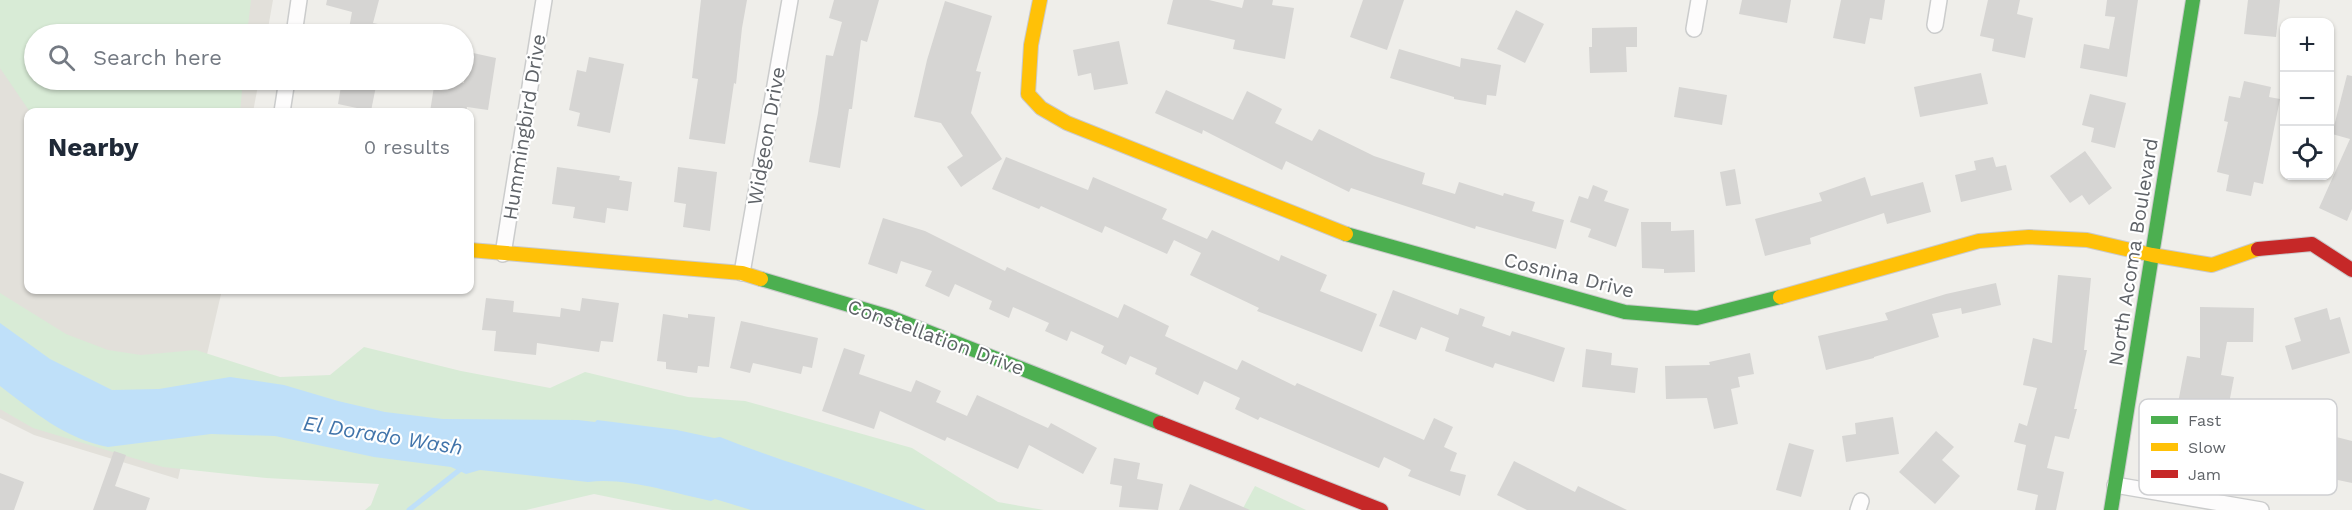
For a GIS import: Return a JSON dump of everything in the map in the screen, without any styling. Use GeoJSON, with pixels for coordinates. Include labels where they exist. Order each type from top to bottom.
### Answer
{"type":"FeatureCollection","features":[{"type":"Feature","properties":{"kind":"street"},"geometry":{"type":"LineString","coordinates":[[295,24],[299,0]]}},
{"type":"Feature","properties":{"kind":"street","name":"Hummingbird Drive"},"geometry":{"type":"LineString","coordinates":[[503,254],[544,0]]}},
{"type":"Feature","properties":{"kind":"street","name":"Widgeon Drive"},"geometry":{"type":"LineString","coordinates":[[742,273],[790,0]]}},
{"type":"Feature","properties":{"kind":"street","name":"Cosnina Drive"},"geometry":{"type":"LineString","coordinates":[[1040,0],[1031,45],[1028,94],[1041,108],[1067,123],[1355,238],[1625,312],[1697,318],[1763,302],[1979,241],[2029,237],[2087,240],[2152,255],[2212,265],[2265,247],[2312,244],[2352,270]]}},
{"type":"Feature","properties":{"kind":"street"},"geometry":{"type":"LineString","coordinates":[[1694,29],[1699,0]]}},
{"type":"Feature","properties":{"kind":"street"},"geometry":{"type":"LineString","coordinates":[[1935,25],[1939,0]]}},
{"type":"Feature","properties":{"kind":"street","name":"North Acoma Boulevard"},"geometry":{"type":"LineString","coordinates":[[2111,510],[2193,0]]}},
{"type":"Feature","properties":{"kind":"street"},"geometry":{"type":"LineString","coordinates":[[283,108],[285,90]]}},
{"type":"Feature","properties":{"kind":"street","name":"Constellation Drive"},"geometry":{"type":"LineString","coordinates":[[474,250],[742,273],[890,317],[1381,510]]}},
{"type":"Feature","properties":{"kind":"street"},"geometry":{"type":"LineString","coordinates":[[2115,485],[2139,489]]}},
{"type":"Feature","properties":{"kind":"street"},"geometry":{"type":"LineString","coordinates":[[2173,495],[2261,510]]}},
{"type":"Feature","properties":{"kind":"shaded area"},"geometry":{"type":"Polygon","coordinates":[[[0,0],[273,0],[269,24],[24,24],[24,90],[257,90],[254,108],[24,108],[24,294],[221,294],[178,479],[34,435],[0,418],[0,0]]]}},
{"type":"Feature","properties":{"kind":"green space"},"geometry":{"type":"Polygon","coordinates":[[[0,0],[251,0],[248,24],[24,24],[24,90],[242,90],[240,108],[27,108],[0,68],[0,0]]]}},
{"type":"Feature","properties":{"kind":"green space"},"geometry":{"type":"Polygon","coordinates":[[[0,293],[66,334],[108,350],[141,355],[196,350],[280,377],[330,375],[364,347],[461,371],[550,388],[585,372],[688,397],[745,401],[912,448],[998,502],[1044,510],[672,510],[594,494],[526,510],[365,510],[371,505],[379,484],[266,478],[163,467],[33,428],[0,409],[0,293]]]}},
{"type":"Feature","properties":{"kind":"green space"},"geometry":{"type":"Polygon","coordinates":[[[1255,486],[1306,510],[1242,510],[1255,486]]]}},
{"type":"Feature","properties":{"kind":"water","name":"El Dorado Wash"},"geometry":{"type":"Polygon","coordinates":[[[0,323],[50,359],[112,390],[159,389],[230,377],[284,385],[385,412],[443,419],[595,422],[597,420],[677,430],[714,438],[720,437],[926,510],[751,510],[715,499],[711,501],[634,484],[588,482],[480,470],[466,474],[451,467],[374,457],[275,436],[211,434],[108,447],[64,431],[0,386],[0,323]]]}},
{"type":"Feature","properties":{"kind":"building"},"geometry":{"type":"Polygon","coordinates":[[[327,0],[379,0],[373,23],[378,24],[350,24],[352,12],[326,5],[327,0]]]}},
{"type":"Feature","properties":{"kind":"building"},"geometry":{"type":"Polygon","coordinates":[[[701,0],[747,0],[736,84],[734,83],[725,144],[689,139],[698,79],[692,78],[701,0]]]}},
{"type":"Feature","properties":{"kind":"building"},"geometry":{"type":"Polygon","coordinates":[[[834,0],[879,0],[867,42],[861,40],[852,109],[849,109],[840,168],[809,162],[826,55],[833,56],[842,22],[829,18],[834,0]]]}},
{"type":"Feature","properties":{"kind":"building"},"geometry":{"type":"Polygon","coordinates":[[[1173,0],[1209,0],[1242,8],[1244,0],[1273,0],[1272,5],[1294,8],[1285,59],[1233,49],[1235,40],[1167,24],[1173,0]]]}},
{"type":"Feature","properties":{"kind":"building"},"geometry":{"type":"Polygon","coordinates":[[[1363,0],[1404,0],[1387,50],[1350,37],[1363,0]]]}},
{"type":"Feature","properties":{"kind":"building"},"geometry":{"type":"Polygon","coordinates":[[[1742,0],[1791,0],[1787,23],[1739,14],[1742,0]]]}},
{"type":"Feature","properties":{"kind":"building"},"geometry":{"type":"Polygon","coordinates":[[[1841,0],[1885,0],[1882,20],[1870,18],[1865,44],[1833,38],[1841,0]]]}},
{"type":"Feature","properties":{"kind":"building"},"geometry":{"type":"Polygon","coordinates":[[[1988,0],[2020,0],[2017,14],[2033,18],[2025,58],[1992,51],[1994,39],[1980,36],[1988,0]]]}},
{"type":"Feature","properties":{"kind":"building"},"geometry":{"type":"Polygon","coordinates":[[[2107,0],[2138,0],[2127,77],[2080,68],[2084,44],[2109,49],[2115,17],[2105,16],[2107,0]]]}},
{"type":"Feature","properties":{"kind":"building"},"geometry":{"type":"Polygon","coordinates":[[[2248,0],[2280,0],[2276,37],[2244,34],[2248,0]]]}},
{"type":"Feature","properties":{"kind":"building"},"geometry":{"type":"Polygon","coordinates":[[[945,1],[992,16],[976,71],[981,72],[971,113],[1002,159],[961,187],[947,167],[963,156],[941,123],[914,117],[927,60],[945,1]]]}},
{"type":"Feature","properties":{"kind":"building"},"geometry":{"type":"Polygon","coordinates":[[[1516,10],[1544,24],[1525,63],[1497,49],[1516,10]]]}},
{"type":"Feature","properties":{"kind":"building"},"geometry":{"type":"Polygon","coordinates":[[[1637,27],[1637,47],[1626,47],[1627,72],[1590,73],[1589,47],[1592,47],[1592,28],[1637,27]]]}},
{"type":"Feature","properties":{"kind":"building"},"geometry":{"type":"Polygon","coordinates":[[[1119,41],[1128,84],[1094,90],[1091,73],[1078,76],[1073,50],[1119,41]]]}},
{"type":"Feature","properties":{"kind":"building"},"geometry":{"type":"Polygon","coordinates":[[[1399,49],[1460,67],[1461,58],[1501,65],[1496,96],[1487,95],[1486,105],[1454,99],[1454,97],[1390,78],[1399,49]]]}},
{"type":"Feature","properties":{"kind":"building"},"geometry":{"type":"Polygon","coordinates":[[[474,53],[496,58],[488,110],[467,107],[431,108],[433,90],[474,90],[474,53]]]}},
{"type":"Feature","properties":{"kind":"building"},"geometry":{"type":"Polygon","coordinates":[[[589,57],[624,64],[610,133],[577,126],[580,113],[569,110],[577,70],[586,72],[589,57]]]}},
{"type":"Feature","properties":{"kind":"building"},"geometry":{"type":"Polygon","coordinates":[[[1981,73],[1988,104],[1920,117],[1914,87],[1981,73]]]}},
{"type":"Feature","properties":{"kind":"building"},"geometry":{"type":"Polygon","coordinates":[[[2347,75],[2352,76],[2352,209],[2347,221],[2319,208],[2332,180],[2334,180],[2334,175],[2350,139],[2334,135],[2347,75]]]}},
{"type":"Feature","properties":{"kind":"building"},"geometry":{"type":"Polygon","coordinates":[[[2244,81],[2271,87],[2269,97],[2280,99],[2263,184],[2254,182],[2251,196],[2226,191],[2229,175],[2217,172],[2228,122],[2224,121],[2229,96],[2240,98],[2244,81]]]}},
{"type":"Feature","properties":{"kind":"building"},"geometry":{"type":"Polygon","coordinates":[[[1679,87],[1727,95],[1722,125],[1674,117],[1679,87]]]}},
{"type":"Feature","properties":{"kind":"building"},"geometry":{"type":"Polygon","coordinates":[[[340,90],[375,90],[372,108],[338,104],[340,90]]]}},
{"type":"Feature","properties":{"kind":"building"},"geometry":{"type":"Polygon","coordinates":[[[1166,90],[1233,120],[1247,91],[1282,109],[1275,123],[1312,141],[1319,129],[1374,156],[1425,173],[1422,184],[1455,194],[1459,182],[1503,196],[1504,193],[1535,202],[1532,211],[1564,220],[1556,249],[1476,226],[1475,229],[1351,188],[1349,192],[1286,161],[1282,170],[1203,130],[1202,134],[1155,113],[1166,90]]]}},
{"type":"Feature","properties":{"kind":"building"},"geometry":{"type":"Polygon","coordinates":[[[2090,94],[2126,103],[2115,148],[2091,142],[2094,128],[2082,125],[2090,94]]]}},
{"type":"Feature","properties":{"kind":"building"},"geometry":{"type":"Polygon","coordinates":[[[2085,151],[2112,188],[2089,205],[2082,195],[2070,203],[2050,176],[2085,151]]]}},
{"type":"Feature","properties":{"kind":"building"},"geometry":{"type":"Polygon","coordinates":[[[1006,157],[1088,190],[1093,177],[1167,209],[1162,219],[1207,239],[1212,230],[1279,261],[1281,255],[1327,275],[1320,291],[1377,314],[1362,352],[1257,311],[1259,308],[1190,275],[1201,253],[1174,240],[1167,254],[1105,226],[1102,233],[1041,206],[1039,209],[992,189],[1006,157]]]}},
{"type":"Feature","properties":{"kind":"building"},"geometry":{"type":"Polygon","coordinates":[[[1993,157],[1996,167],[2006,165],[2012,190],[1961,202],[1955,175],[1976,170],[1974,161],[1993,157]]]}},
{"type":"Feature","properties":{"kind":"building"},"geometry":{"type":"Polygon","coordinates":[[[557,167],[620,176],[619,180],[632,182],[628,211],[607,208],[605,223],[573,218],[575,207],[552,204],[557,167]]]}},
{"type":"Feature","properties":{"kind":"building"},"geometry":{"type":"Polygon","coordinates":[[[678,167],[717,172],[710,231],[683,227],[686,204],[674,202],[678,167]]]}},
{"type":"Feature","properties":{"kind":"building"},"geometry":{"type":"Polygon","coordinates":[[[1735,169],[1741,204],[1726,206],[1720,172],[1735,169]]]}},
{"type":"Feature","properties":{"kind":"building"},"geometry":{"type":"Polygon","coordinates":[[[1865,177],[1871,196],[1923,182],[1931,212],[1887,224],[1884,213],[1810,238],[1811,244],[1765,256],[1755,219],[1822,201],[1819,193],[1865,177]]]}},
{"type":"Feature","properties":{"kind":"building"},"geometry":{"type":"Polygon","coordinates":[[[1593,185],[1608,191],[1604,201],[1629,209],[1616,247],[1588,237],[1591,229],[1570,222],[1579,196],[1588,199],[1593,185]]]}},
{"type":"Feature","properties":{"kind":"building"},"geometry":{"type":"Polygon","coordinates":[[[883,218],[925,231],[1005,271],[1007,267],[1118,318],[1124,304],[1169,326],[1165,336],[1237,370],[1242,360],[1295,386],[1297,383],[1424,440],[1434,418],[1453,427],[1444,447],[1457,453],[1450,471],[1466,475],[1460,496],[1408,476],[1411,470],[1384,457],[1379,468],[1260,417],[1258,420],[1235,409],[1240,398],[1204,381],[1198,395],[1155,374],[1157,368],[1130,356],[1126,365],[1101,353],[1104,346],[1071,331],[1067,341],[1045,331],[1049,323],[1013,307],[1009,318],[989,309],[992,301],[955,284],[949,297],[925,286],[932,271],[901,261],[897,274],[868,264],[883,218]]]}},
{"type":"Feature","properties":{"kind":"building"},"geometry":{"type":"Polygon","coordinates":[[[1641,222],[1671,222],[1671,231],[1694,230],[1695,272],[1664,273],[1664,269],[1642,268],[1641,222]]]}},
{"type":"Feature","properties":{"kind":"building"},"geometry":{"type":"Polygon","coordinates":[[[2058,275],[2091,278],[2084,350],[2087,350],[2074,409],[2077,409],[2069,439],[2055,436],[2047,468],[2064,472],[2056,510],[2035,510],[2038,495],[2017,490],[2026,445],[2014,442],[2019,423],[2027,426],[2037,388],[2023,385],[2033,338],[2052,343],[2058,275]]]}},
{"type":"Feature","properties":{"kind":"building"},"geometry":{"type":"Polygon","coordinates":[[[1996,283],[2001,305],[1962,314],[1961,308],[1932,314],[1939,337],[1874,358],[1826,370],[1818,336],[1888,320],[1885,313],[1946,294],[1996,283]]]}},
{"type":"Feature","properties":{"kind":"building"},"geometry":{"type":"Polygon","coordinates":[[[1393,290],[1458,315],[1460,308],[1485,317],[1482,326],[1510,336],[1512,331],[1565,348],[1554,382],[1495,363],[1493,368],[1445,351],[1449,338],[1421,327],[1416,340],[1379,326],[1393,290]]]}},
{"type":"Feature","properties":{"kind":"building"},"geometry":{"type":"Polygon","coordinates":[[[486,298],[514,301],[513,312],[560,317],[561,308],[580,311],[582,298],[619,303],[613,342],[601,341],[599,352],[537,343],[536,355],[494,351],[496,331],[482,330],[486,298]]]}},
{"type":"Feature","properties":{"kind":"building"},"geometry":{"type":"Polygon","coordinates":[[[2200,307],[2254,308],[2253,342],[2227,342],[2221,375],[2234,377],[2230,399],[2179,399],[2187,356],[2200,358],[2200,307]]]}},
{"type":"Feature","properties":{"kind":"building"},"geometry":{"type":"Polygon","coordinates":[[[2327,308],[2330,320],[2340,317],[2350,353],[2292,370],[2285,346],[2301,341],[2294,318],[2327,308]]]}},
{"type":"Feature","properties":{"kind":"building"},"geometry":{"type":"Polygon","coordinates":[[[663,314],[688,318],[688,314],[715,317],[709,367],[698,366],[697,373],[666,369],[666,362],[657,361],[663,314]]]}},
{"type":"Feature","properties":{"kind":"building"},"geometry":{"type":"Polygon","coordinates":[[[741,321],[818,338],[812,368],[803,366],[801,374],[753,363],[750,373],[730,368],[741,321]]]}},
{"type":"Feature","properties":{"kind":"building"},"geometry":{"type":"Polygon","coordinates":[[[844,348],[865,355],[859,374],[911,392],[916,380],[941,391],[936,402],[967,416],[977,395],[1048,428],[1051,423],[1097,448],[1083,474],[1029,445],[1018,469],[947,437],[945,441],[880,411],[874,429],[822,411],[844,348]]]}},
{"type":"Feature","properties":{"kind":"building"},"geometry":{"type":"Polygon","coordinates":[[[1586,349],[1612,353],[1611,365],[1638,368],[1635,393],[1582,387],[1586,349]]]}},
{"type":"Feature","properties":{"kind":"building"},"geometry":{"type":"Polygon","coordinates":[[[1750,353],[1754,374],[1738,377],[1740,387],[1731,389],[1738,424],[1714,429],[1707,398],[1666,399],[1665,366],[1710,365],[1709,362],[1750,353]]]}},
{"type":"Feature","properties":{"kind":"building"},"geometry":{"type":"Polygon","coordinates":[[[1893,417],[1899,454],[1846,462],[1842,436],[1856,434],[1855,423],[1893,417]]]}},
{"type":"Feature","properties":{"kind":"building"},"geometry":{"type":"Polygon","coordinates":[[[1936,431],[1954,447],[1942,460],[1960,476],[1935,504],[1899,472],[1936,431]]]}},
{"type":"Feature","properties":{"kind":"building"},"geometry":{"type":"Polygon","coordinates":[[[2337,437],[2352,441],[2352,483],[2337,480],[2337,437]]]}},
{"type":"Feature","properties":{"kind":"building"},"geometry":{"type":"Polygon","coordinates":[[[1789,443],[1814,450],[1801,497],[1776,490],[1789,443]]]}},
{"type":"Feature","properties":{"kind":"building"},"geometry":{"type":"Polygon","coordinates":[[[114,451],[126,455],[115,486],[150,498],[146,510],[93,510],[114,451]]]}},
{"type":"Feature","properties":{"kind":"building"},"geometry":{"type":"Polygon","coordinates":[[[1114,458],[1140,463],[1137,479],[1163,484],[1158,510],[1119,507],[1122,486],[1110,484],[1114,458]]]}},
{"type":"Feature","properties":{"kind":"building"},"geometry":{"type":"Polygon","coordinates":[[[1514,461],[1575,492],[1578,486],[1627,510],[1527,510],[1497,495],[1514,461]]]}},
{"type":"Feature","properties":{"kind":"building"},"geometry":{"type":"Polygon","coordinates":[[[0,473],[24,482],[14,510],[0,510],[0,473]]]}},
{"type":"Feature","properties":{"kind":"building"},"geometry":{"type":"Polygon","coordinates":[[[1190,484],[1250,510],[1179,510],[1190,484]]]}},
{"type":"Feature","properties":{"kind":"waterway","name":"El Dorado Wash"},"geometry":{"type":"LineString","coordinates":[[409,510],[462,468]]}},
{"type":"Feature","properties":{"kind":"traffic: fast"},"geometry":{"type":"LineString","coordinates":[[2111,510],[2193,0]]}},
{"type":"Feature","properties":{"kind":"traffic: fast"},"geometry":{"type":"LineString","coordinates":[[1346,234],[1625,312],[1697,318],[1780,297]]}},
{"type":"Feature","properties":{"kind":"traffic: fast"},"geometry":{"type":"LineString","coordinates":[[761,279],[890,317],[1160,423]]}},
{"type":"Feature","properties":{"kind":"traffic: slow"},"geometry":{"type":"LineString","coordinates":[[1040,0],[1031,45],[1028,94],[1041,108],[1067,123],[1346,234]]}},
{"type":"Feature","properties":{"kind":"traffic: slow"},"geometry":{"type":"LineString","coordinates":[[1780,297],[1979,241],[2029,237],[2087,240],[2152,255],[2212,265],[2258,249]]}},
{"type":"Feature","properties":{"kind":"traffic: slow"},"geometry":{"type":"LineString","coordinates":[[474,250],[742,273],[761,279]]}},
{"type":"Feature","properties":{"kind":"traffic: jam"},"geometry":{"type":"LineString","coordinates":[[2258,249],[2312,244],[2352,270]]}},
{"type":"Feature","properties":{"kind":"traffic: jam"},"geometry":{"type":"LineString","coordinates":[[1160,423],[1381,510]]}}]}
